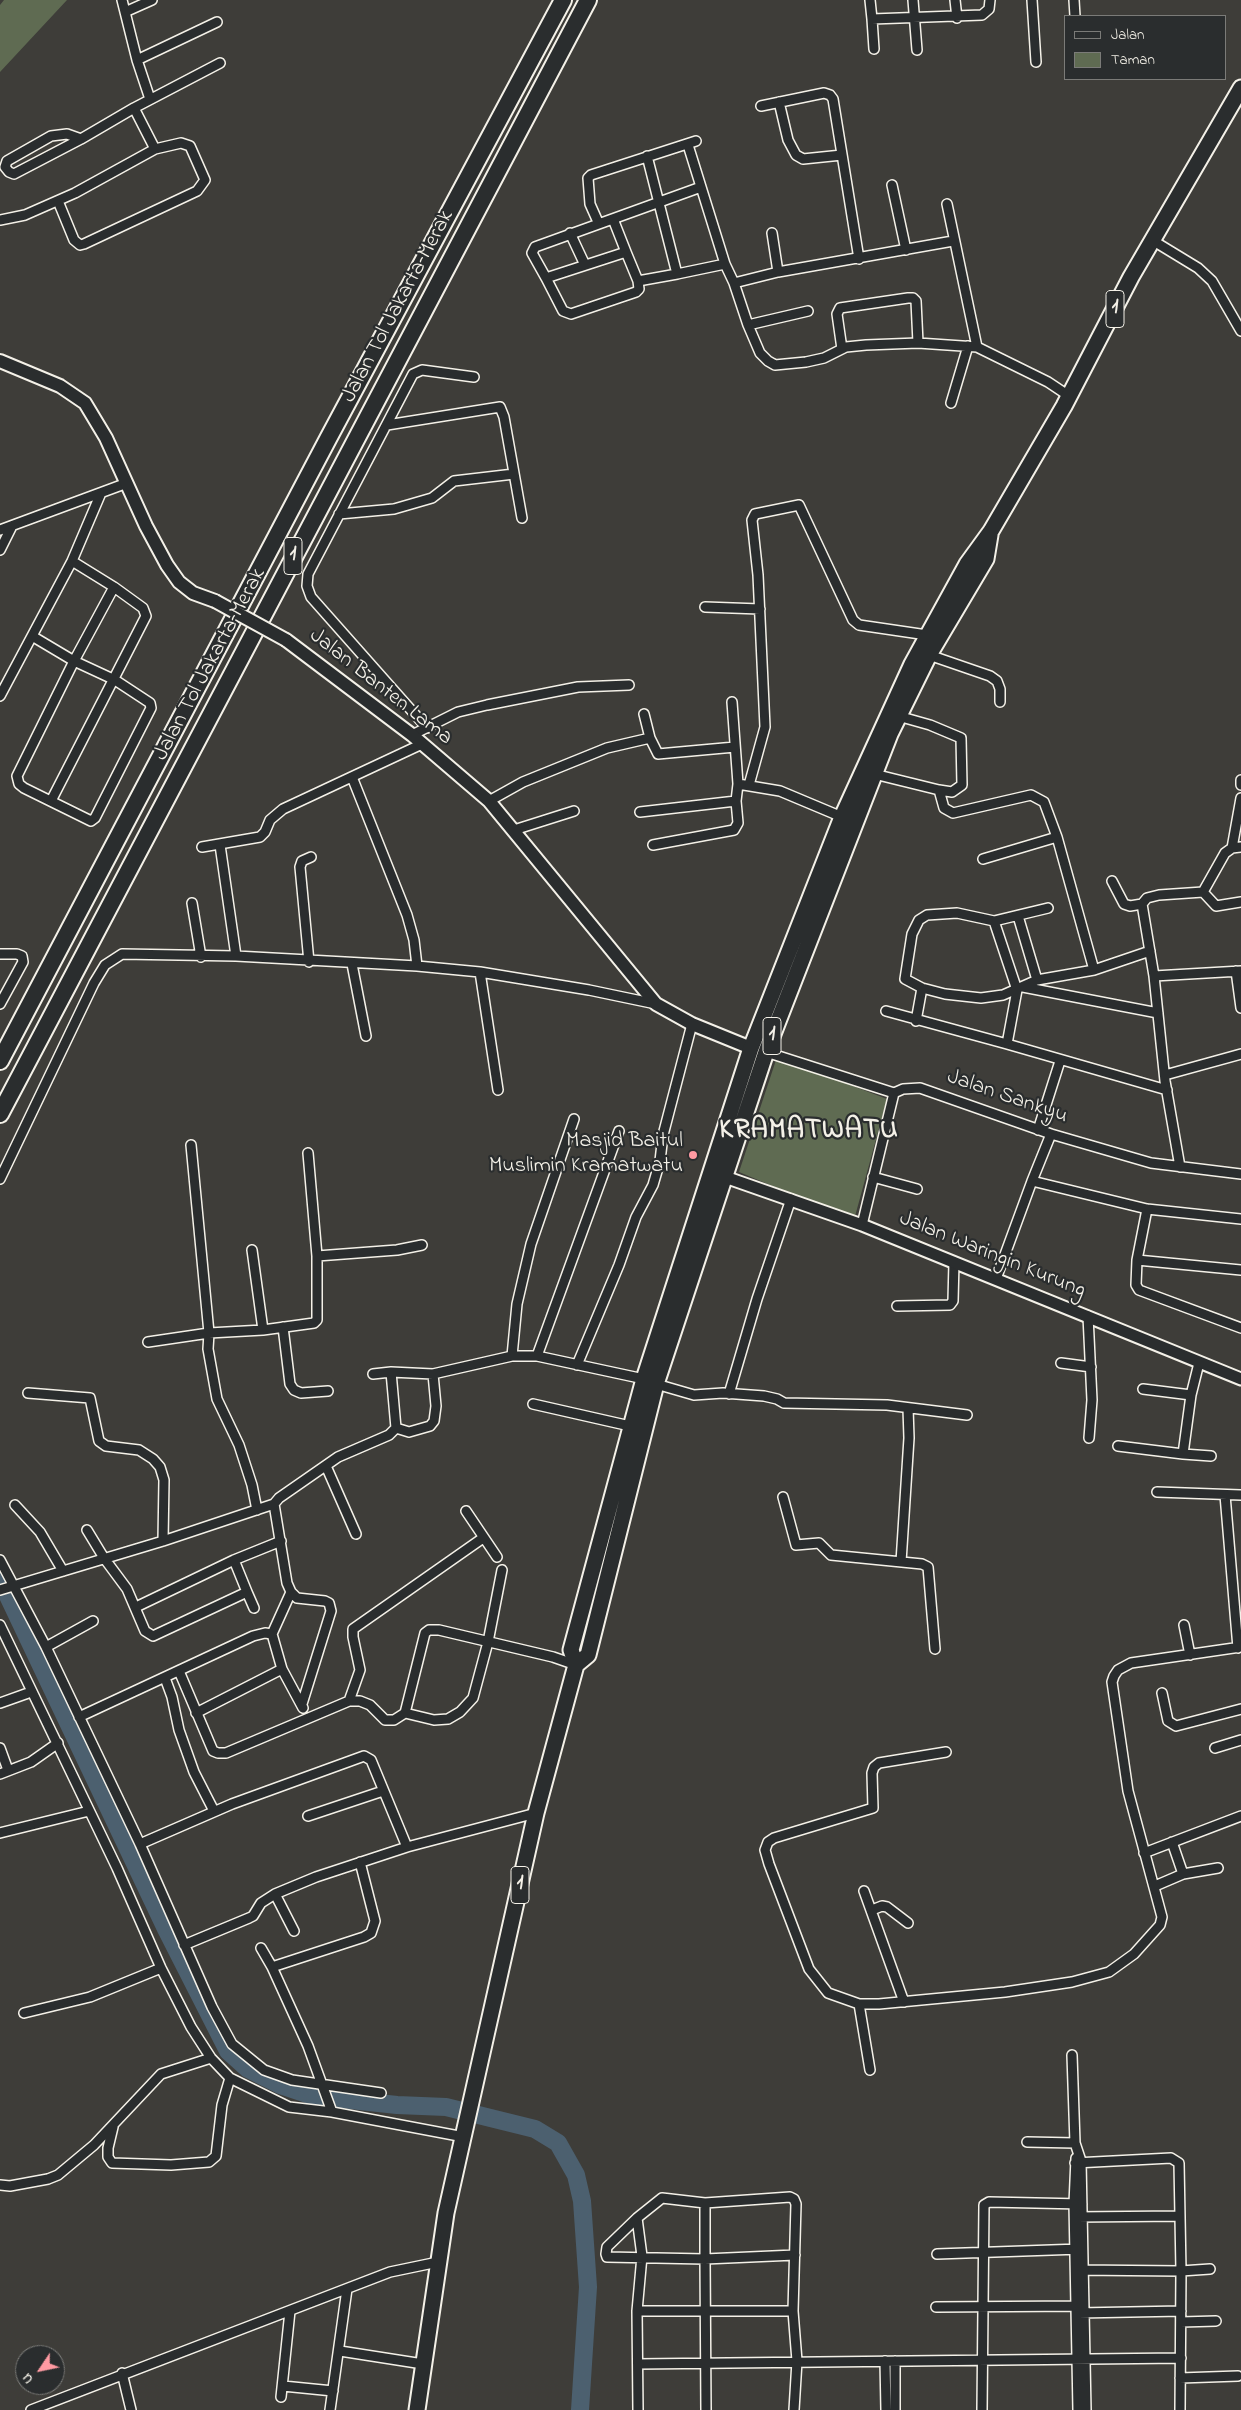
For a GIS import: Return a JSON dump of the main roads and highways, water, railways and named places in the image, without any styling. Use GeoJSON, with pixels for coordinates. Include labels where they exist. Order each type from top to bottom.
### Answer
{"type":"FeatureCollection","features":[{"type":"Feature","properties":{"kind":"highway","name":"Jalan Tol Jakarta–Merak"},"geometry":{"type":"LineString","coordinates":[[0,1062],[376,349],[563,0]]}},
{"type":"Feature","properties":{"kind":"highway","name":"Jalan Tol Jakarta–Merak"},"geometry":{"type":"LineString","coordinates":[[0,1114],[588,0]]}},
{"type":"Feature","properties":{"kind":"highway","name":"1"},"geometry":{"type":"LineString","coordinates":[[576,1665],[588,1655],[650,1382],[751,1048],[842,817],[881,729],[927,635],[967,564],[991,531],[1069,396],[1152,240],[1241,88]]}},
{"type":"Feature","properties":{"kind":"highway","name":"1"},"geometry":{"type":"LineString","coordinates":[[417,2410],[446,2213],[536,1813],[576,1665],[571,1650],[630,1426],[650,1382],[725,1177],[766,1052],[874,774],[898,716],[929,655],[986,559],[991,531]]}},
{"type":"Feature","properties":{"kind":"main road","name":"Jalan Banten Lama"},"geometry":{"type":"LineString","coordinates":[[0,361],[60,386],[85,403],[100,426],[146,526],[179,582],[193,592],[215,601],[286,640],[417,739],[489,801],[656,1004],[692,1024],[751,1048]]}},
{"type":"Feature","properties":{"kind":"waterway"},"geometry":{"type":"LineString","coordinates":[[0,1579],[166,1929],[228,2051],[248,2069],[280,2085],[313,2096],[397,2105],[446,2107],[535,2129],[558,2143],[576,2175],[582,2201],[588,2287],[580,2410]]}},
{"type":"Feature","properties":{"kind":"place","name":"Masjid Baitul Muslimin Kramatwatu"},"geometry":{"type":"Point","coordinates":[693,1155]}},
{"type":"Feature","properties":{"kind":"district","name":"KRAMATWATU"},"geometry":{"type":"Point","coordinates":[809,1132]}}]}
